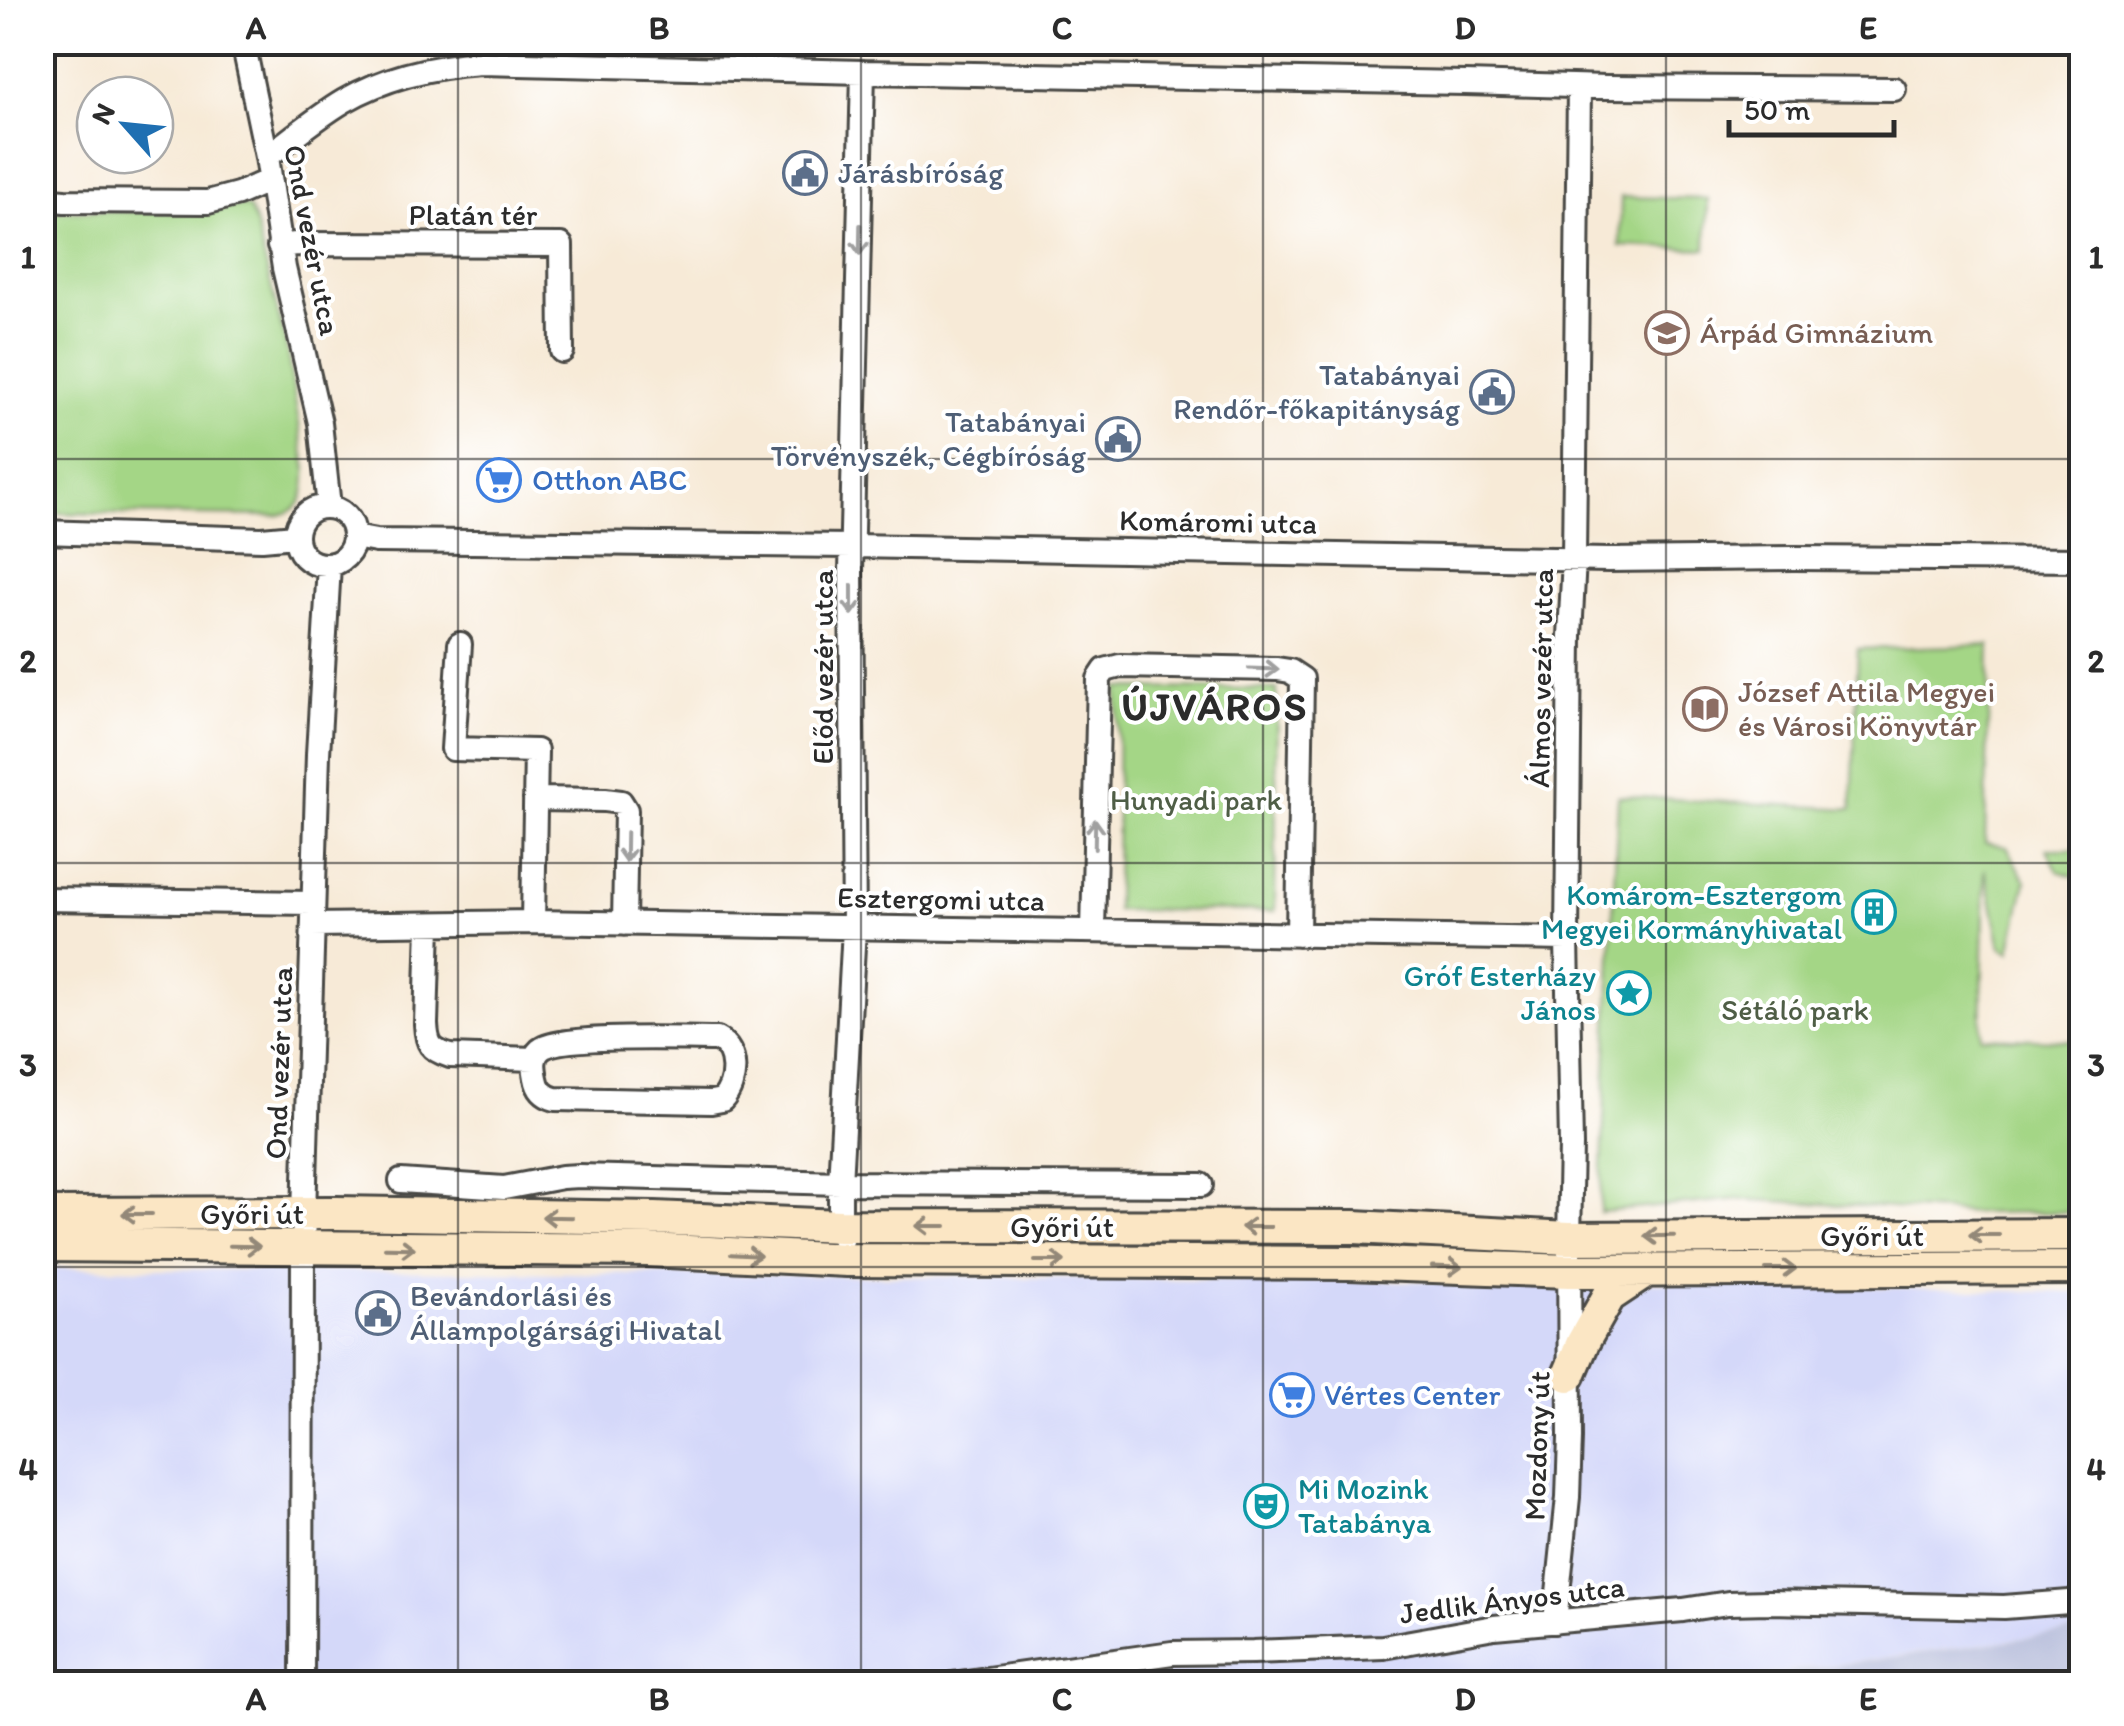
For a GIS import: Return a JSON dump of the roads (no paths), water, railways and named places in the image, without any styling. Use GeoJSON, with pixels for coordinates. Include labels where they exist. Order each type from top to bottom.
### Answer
{"type":"FeatureCollection","features":[{"type":"Feature","properties":{"kind":"main road","name":"Győri út"},"geometry":{"type":"LineString","coordinates":[[42,1214],[655,1218],[840,1226],[1354,1227],[1569,1238],[2082,1235]]}},
{"type":"Feature","properties":{"kind":"main road","name":"Győri út"},"geometry":{"type":"LineString","coordinates":[[42,1245],[648,1250],[848,1260],[1349,1263],[1570,1271],[2082,1268]]}},
{"type":"Feature","properties":{"kind":"main road"},"geometry":{"type":"LineString","coordinates":[[1569,1375],[1609,1296],[1648,1270]]}},
{"type":"Feature","properties":{"kind":"street","name":"Ond vezér utca"},"geometry":{"type":"LineString","coordinates":[[243,42],[279,246],[320,423],[329,508]]}},
{"type":"Feature","properties":{"kind":"street"},"geometry":{"type":"LineString","coordinates":[[42,199],[208,202],[238,194],[344,101],[414,72],[494,62],[1894,90]]}},
{"type":"Feature","properties":{"kind":"street","name":"Előd vezér utca"},"geometry":{"type":"LineString","coordinates":[[848,1260],[840,1226],[840,1184],[854,928],[851,572],[864,72]]}},
{"type":"Feature","properties":{"kind":"street","name":"Álmos vezér utca"},"geometry":{"type":"LineString","coordinates":[[1570,1271],[1570,636],[1579,86]]}},
{"type":"Feature","properties":{"kind":"street","name":"Platán tér"},"geometry":{"type":"LineString","coordinates":[[279,246],[561,245],[562,351]]}},
{"type":"Feature","properties":{"kind":"street"},"geometry":{"type":"LineString","coordinates":[[320,507],[329,508],[348,518],[354,537],[346,556],[329,566],[302,555],[295,536],[302,517],[320,507]]}},
{"type":"Feature","properties":{"kind":"street"},"geometry":{"type":"LineString","coordinates":[[42,532],[262,539],[295,536]]}},
{"type":"Feature","properties":{"kind":"street","name":"Komáromi utca"},"geometry":{"type":"LineString","coordinates":[[354,537],[376,541],[1574,559],[2082,560]]}},
{"type":"Feature","properties":{"kind":"street","name":"Ond vezér utca"},"geometry":{"type":"LineString","coordinates":[[302,1684],[303,1247],[318,754],[329,566]]}},
{"type":"Feature","properties":{"kind":"street"},"geometry":{"type":"LineString","coordinates":[[460,644],[454,750],[536,751],[534,922]]}},
{"type":"Feature","properties":{"kind":"street"},"geometry":{"type":"LineString","coordinates":[[1093,932],[1099,679],[1105,670],[1120,666],[1277,668],[1302,679],[1298,935]]}},
{"type":"Feature","properties":{"kind":"street"},"geometry":{"type":"LineString","coordinates":[[535,798],[621,802],[626,810],[624,924]]}},
{"type":"Feature","properties":{"kind":"street","name":"Esztergomi utca"},"geometry":{"type":"LineString","coordinates":[[42,898],[429,924],[534,922],[1568,939]]}},
{"type":"Feature","properties":{"kind":"street"},"geometry":{"type":"LineString","coordinates":[[429,924],[426,1024],[432,1047],[450,1056],[534,1059]]}},
{"type":"Feature","properties":{"kind":"street"},"geometry":{"type":"LineString","coordinates":[[717,1039],[732,1054],[732,1087],[722,1100],[712,1102],[555,1100],[540,1090],[534,1059],[545,1046],[585,1040],[717,1039]]}},
{"type":"Feature","properties":{"kind":"street","name":"Győri út"},"geometry":{"type":"LineString","coordinates":[[401,1181],[504,1188],[579,1176],[840,1184],[1201,1185]]}},
{"type":"Feature","properties":{"kind":"street","name":"Mozdony út"},"geometry":{"type":"LineString","coordinates":[[1556,1622],[1568,1496],[1570,1271]]}},
{"type":"Feature","properties":{"kind":"street","name":"Jedlik Ányos utca"},"geometry":{"type":"LineString","coordinates":[[952,1684],[1172,1652],[1383,1647],[1494,1627],[1728,1603],[2004,1607],[2082,1601]]}},
{"type":"Feature","properties":{"kind":"place","name":"Járásbíróság"},"geometry":{"type":"Point","coordinates":[805,173]}},
{"type":"Feature","properties":{"kind":"place","name":"Árpád Gimnázium"},"geometry":{"type":"Point","coordinates":[1667,333]}},
{"type":"Feature","properties":{"kind":"place","name":"Tatabányai Rendőr-főkapitányság"},"geometry":{"type":"Point","coordinates":[1492,392]}},
{"type":"Feature","properties":{"kind":"place","name":"Tatabányai Törvényszék, Cégbíróság"},"geometry":{"type":"Point","coordinates":[1118,439]}},
{"type":"Feature","properties":{"kind":"place","name":"Otthon ABC"},"geometry":{"type":"Point","coordinates":[499,480]}},
{"type":"Feature","properties":{"kind":"place","name":"József Attila Megyei és Városi Könyvtár"},"geometry":{"type":"Point","coordinates":[1705,709]}},
{"type":"Feature","properties":{"kind":"place","name":"Komárom-Esztergom Megyei Kormányhivatal"},"geometry":{"type":"Point","coordinates":[1874,912]}},
{"type":"Feature","properties":{"kind":"place","name":"Gróf Esterházy János"},"geometry":{"type":"Point","coordinates":[1629,993]}},
{"type":"Feature","properties":{"kind":"place","name":"Bevándorlási és Állampolgársági Hivatal"},"geometry":{"type":"Point","coordinates":[378,1313]}},
{"type":"Feature","properties":{"kind":"place","name":"Vértes Center"},"geometry":{"type":"Point","coordinates":[1292,1395]}},
{"type":"Feature","properties":{"kind":"place","name":"Mi Mozink Tatabánya"},"geometry":{"type":"Point","coordinates":[1266,1506]}},
{"type":"Feature","properties":{"kind":"district","name":"ÚJVÁROS"},"geometry":{"type":"Point","coordinates":[1215,706]}},
{"type":"Feature","properties":{"kind":"park label","name":"Hunyadi park"},"geometry":{"type":"Point","coordinates":[1196,800]}},
{"type":"Feature","properties":{"kind":"park label","name":"Sétáló park"},"geometry":{"type":"Point","coordinates":[1795,1010]}}]}
